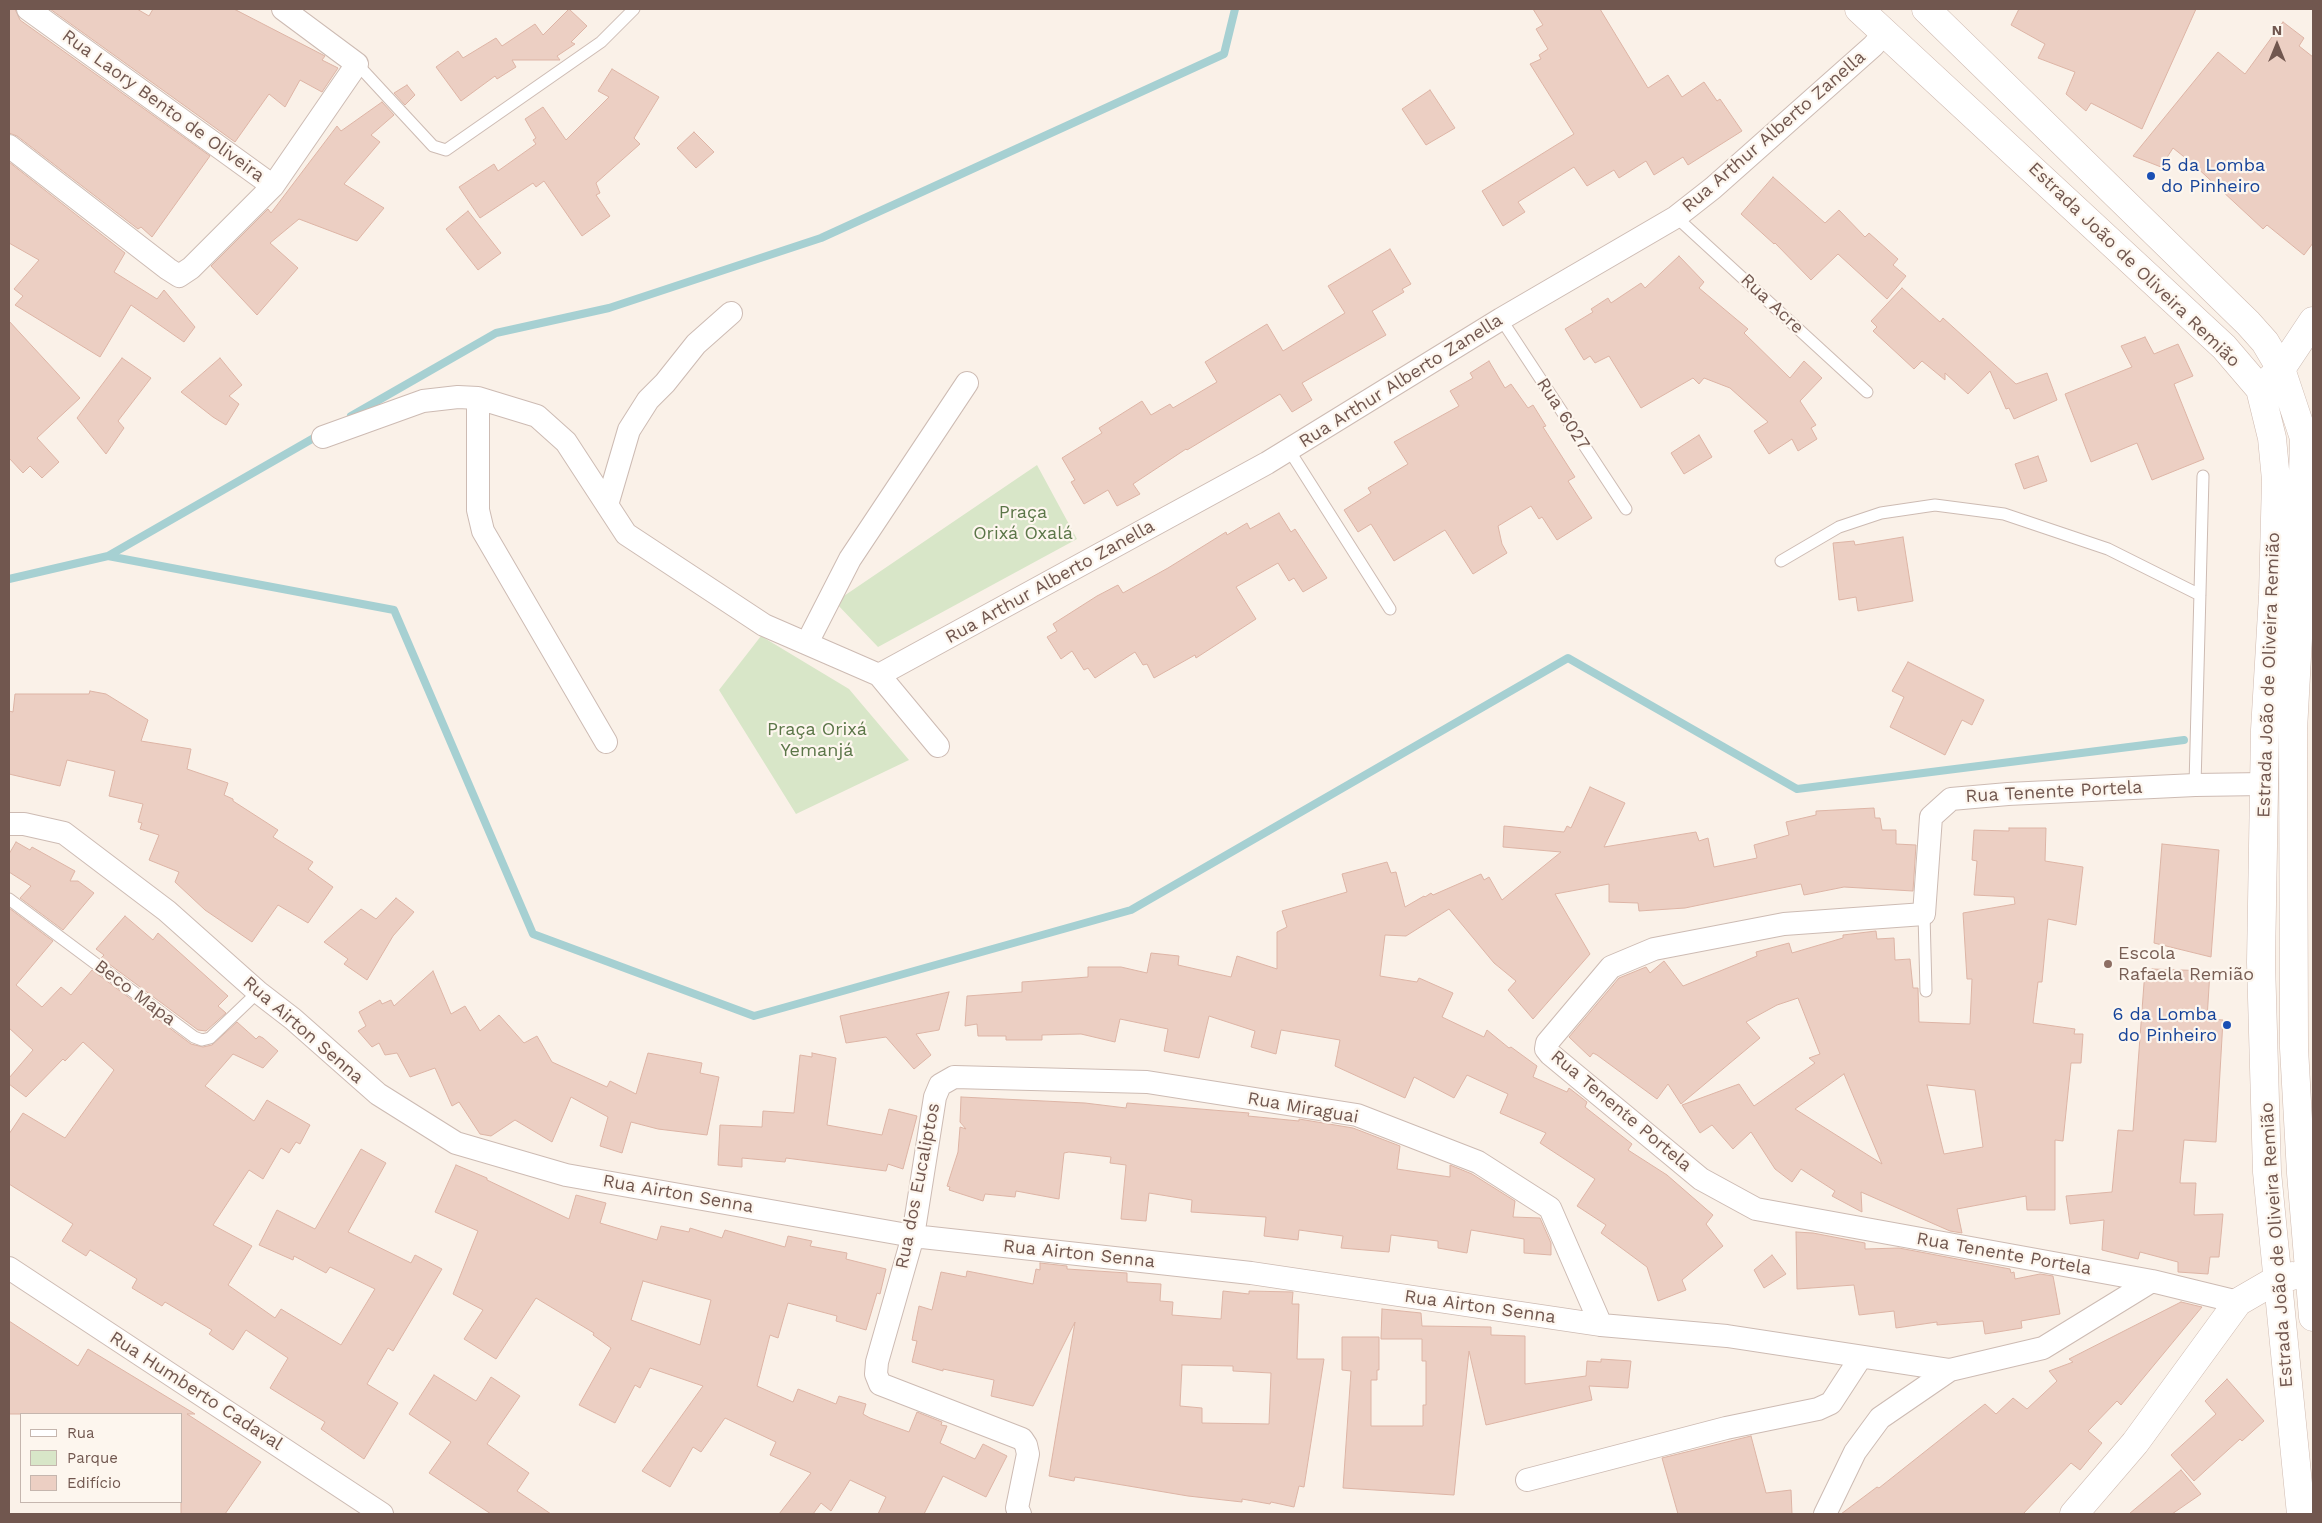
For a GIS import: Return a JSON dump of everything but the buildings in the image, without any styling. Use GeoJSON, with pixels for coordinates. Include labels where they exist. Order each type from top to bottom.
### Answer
{"type":"FeatureCollection","features":[{"type":"Feature","properties":{"kind":"main road","name":"Estrada João de Oliveira Remião"},"geometry":{"type":"LineString","coordinates":[[1860,9],[2224,347],[2260,389],[2272,438],[2276,480],[2273,595],[2265,730],[2261,962],[2267,1172],[2276,1280],[2301,1514]]}},
{"type":"Feature","properties":{"kind":"main road","name":"Estrada João de Oliveira Remião"},"geometry":{"type":"LineString","coordinates":[[1926,9],[2182,260],[2248,322],[2265,342],[2281,369],[2304,438],[2306,620],[2293,730],[2294,1048],[2308,1271],[2313,1317]]}},
{"type":"Feature","properties":{"kind":"main road"},"geometry":{"type":"LineString","coordinates":[[2260,389],[2281,369],[2313,321]]}},
{"type":"Feature","properties":{"kind":"main road"},"geometry":{"type":"LineString","coordinates":[[2265,730],[2293,730]]}},
{"type":"Feature","properties":{"kind":"main road"},"geometry":{"type":"LineString","coordinates":[[2074,1514],[2135,1442],[2238,1302],[2276,1280],[2308,1271]]}},
{"type":"Feature","properties":{"kind":"street","name":"Rua Laory Bento de Oliveira"},"geometry":{"type":"LineString","coordinates":[[28,9],[273,186]]}},
{"type":"Feature","properties":{"kind":"street"},"geometry":{"type":"LineString","coordinates":[[9,146],[179,276],[191,268],[273,186],[357,64],[283,9]]}},
{"type":"Feature","properties":{"kind":"street","name":"Rua Arthur Alberto Zanella"},"geometry":{"type":"LineString","coordinates":[[879,675],[1289,450],[1501,319],[1676,216],[1714,188],[1873,46],[1885,32]]}},
{"type":"Feature","properties":{"kind":"street"},"geometry":{"type":"LineString","coordinates":[[606,505],[629,430],[648,400],[696,344],[731,313]]}},
{"type":"Feature","properties":{"kind":"street"},"geometry":{"type":"LineString","coordinates":[[807,643],[850,559],[967,383]]}},
{"type":"Feature","properties":{"kind":"street"},"geometry":{"type":"LineString","coordinates":[[323,437],[423,401],[458,397],[478,398],[537,416],[566,442],[626,534],[764,625],[879,675],[938,746]]}},
{"type":"Feature","properties":{"kind":"street"},"geometry":{"type":"LineString","coordinates":[[478,398],[478,510],[483,531],[606,742]]}},
{"type":"Feature","properties":{"kind":"street","name":"Rua Tenente Portela"},"geometry":{"type":"LineString","coordinates":[[2152,1281],[1756,1209],[1701,1178],[1550,1054],[1546,1049],[1546,1042],[1611,967],[1654,948],[1784,924],[1924,914],[1931,817],[1951,799],[2008,794],[2195,785],[2264,784]]}},
{"type":"Feature","properties":{"kind":"street","name":"Rua Airton Senna"},"geometry":{"type":"LineString","coordinates":[[9,824],[24,824],[64,833],[167,910],[258,992],[378,1094],[456,1143],[566,1174],[913,1236],[1251,1273],[1601,1325],[1727,1336],[1950,1370],[2043,1348],[2152,1281]]}},
{"type":"Feature","properties":{"kind":"street","name":"Rua Miraguai"},"geometry":{"type":"LineString","coordinates":[[940,1085],[954,1077],[1147,1082],[1357,1115],[1478,1162],[1550,1208],[1601,1325]]}},
{"type":"Feature","properties":{"kind":"street","name":"Rua dos Eucaliptos"},"geometry":{"type":"LineString","coordinates":[[940,1085],[934,1097],[913,1236],[877,1362],[876,1374],[880,1384],[1022,1439],[1028,1454],[1017,1508],[1020,1514]]}},
{"type":"Feature","properties":{"kind":"street","name":"Rua Humberto Cadaval"},"geometry":{"type":"LineString","coordinates":[[9,1268],[382,1514]]}},
{"type":"Feature","properties":{"kind":"street"},"geometry":{"type":"LineString","coordinates":[[2152,1281],[2238,1302]]}},
{"type":"Feature","properties":{"kind":"street"},"geometry":{"type":"LineString","coordinates":[[1527,1480],[1726,1428],[1818,1409],[1830,1403],[1861,1357]]}},
{"type":"Feature","properties":{"kind":"street"},"geometry":{"type":"LineString","coordinates":[[1825,1514],[1855,1452],[1880,1418],[1950,1370]]}},
{"type":"Feature","properties":{"kind":"lane"},"geometry":{"type":"LineString","coordinates":[[357,64],[433,146],[446,150],[602,42],[634,9]]}},
{"type":"Feature","properties":{"kind":"lane","name":"Rua Acre"},"geometry":{"type":"LineString","coordinates":[[1676,216],[1867,392]]}},
{"type":"Feature","properties":{"kind":"lane","name":"Rua 6027"},"geometry":{"type":"LineString","coordinates":[[1501,319],[1626,509]]}},
{"type":"Feature","properties":{"kind":"lane"},"geometry":{"type":"LineString","coordinates":[[1289,450],[1390,609]]}},
{"type":"Feature","properties":{"kind":"lane"},"geometry":{"type":"LineString","coordinates":[[2195,785],[2203,476]]}},
{"type":"Feature","properties":{"kind":"lane"},"geometry":{"type":"LineString","coordinates":[[1781,562],[1839,527],[1881,513],[1935,505],[2004,514],[2089,542],[2108,549],[2200,595]]}},
{"type":"Feature","properties":{"kind":"lane","name":"Beco Mapa"},"geometry":{"type":"LineString","coordinates":[[9,899],[194,1037],[202,1040],[210,1038],[258,992]]}},
{"type":"Feature","properties":{"kind":"lane"},"geometry":{"type":"LineString","coordinates":[[1924,914],[1926,991]]}},
{"type":"Feature","properties":{"kind":"green space","name":"Praça Orixá Oxalá"},"geometry":{"type":"Polygon","coordinates":[[[1037,465],[1077,539],[878,647],[835,602],[1037,465]]]}},
{"type":"Feature","properties":{"kind":"green space","name":"Praça Orixá Yemanjá"},"geometry":{"type":"Polygon","coordinates":[[[761,636],[849,689],[909,760],[796,814],[719,690],[761,636]]]}},
{"type":"Feature","properties":{"kind":"waterway"},"geometry":{"type":"LineString","coordinates":[[351,416],[496,333],[609,308],[821,238],[1224,54],[1235,9]]}},
{"type":"Feature","properties":{"kind":"waterway"},"geometry":{"type":"LineString","coordinates":[[9,579],[108,556],[319,435]]}},
{"type":"Feature","properties":{"kind":"waterway"},"geometry":{"type":"LineString","coordinates":[[108,556],[394,610],[533,934],[754,1016],[1131,910],[1568,658],[1797,789],[2184,740]]}},
{"type":"Feature","properties":{"kind":"place","name":"5 da Lomba do Pinheiro"},"geometry":{"type":"Point","coordinates":[2151,176]}},
{"type":"Feature","properties":{"kind":"place","name":"Escola Rafaela Remião"},"geometry":{"type":"Point","coordinates":[2108,964]}},
{"type":"Feature","properties":{"kind":"place","name":"6 da Lomba do Pinheiro"},"geometry":{"type":"Point","coordinates":[2227,1025]}}]}
